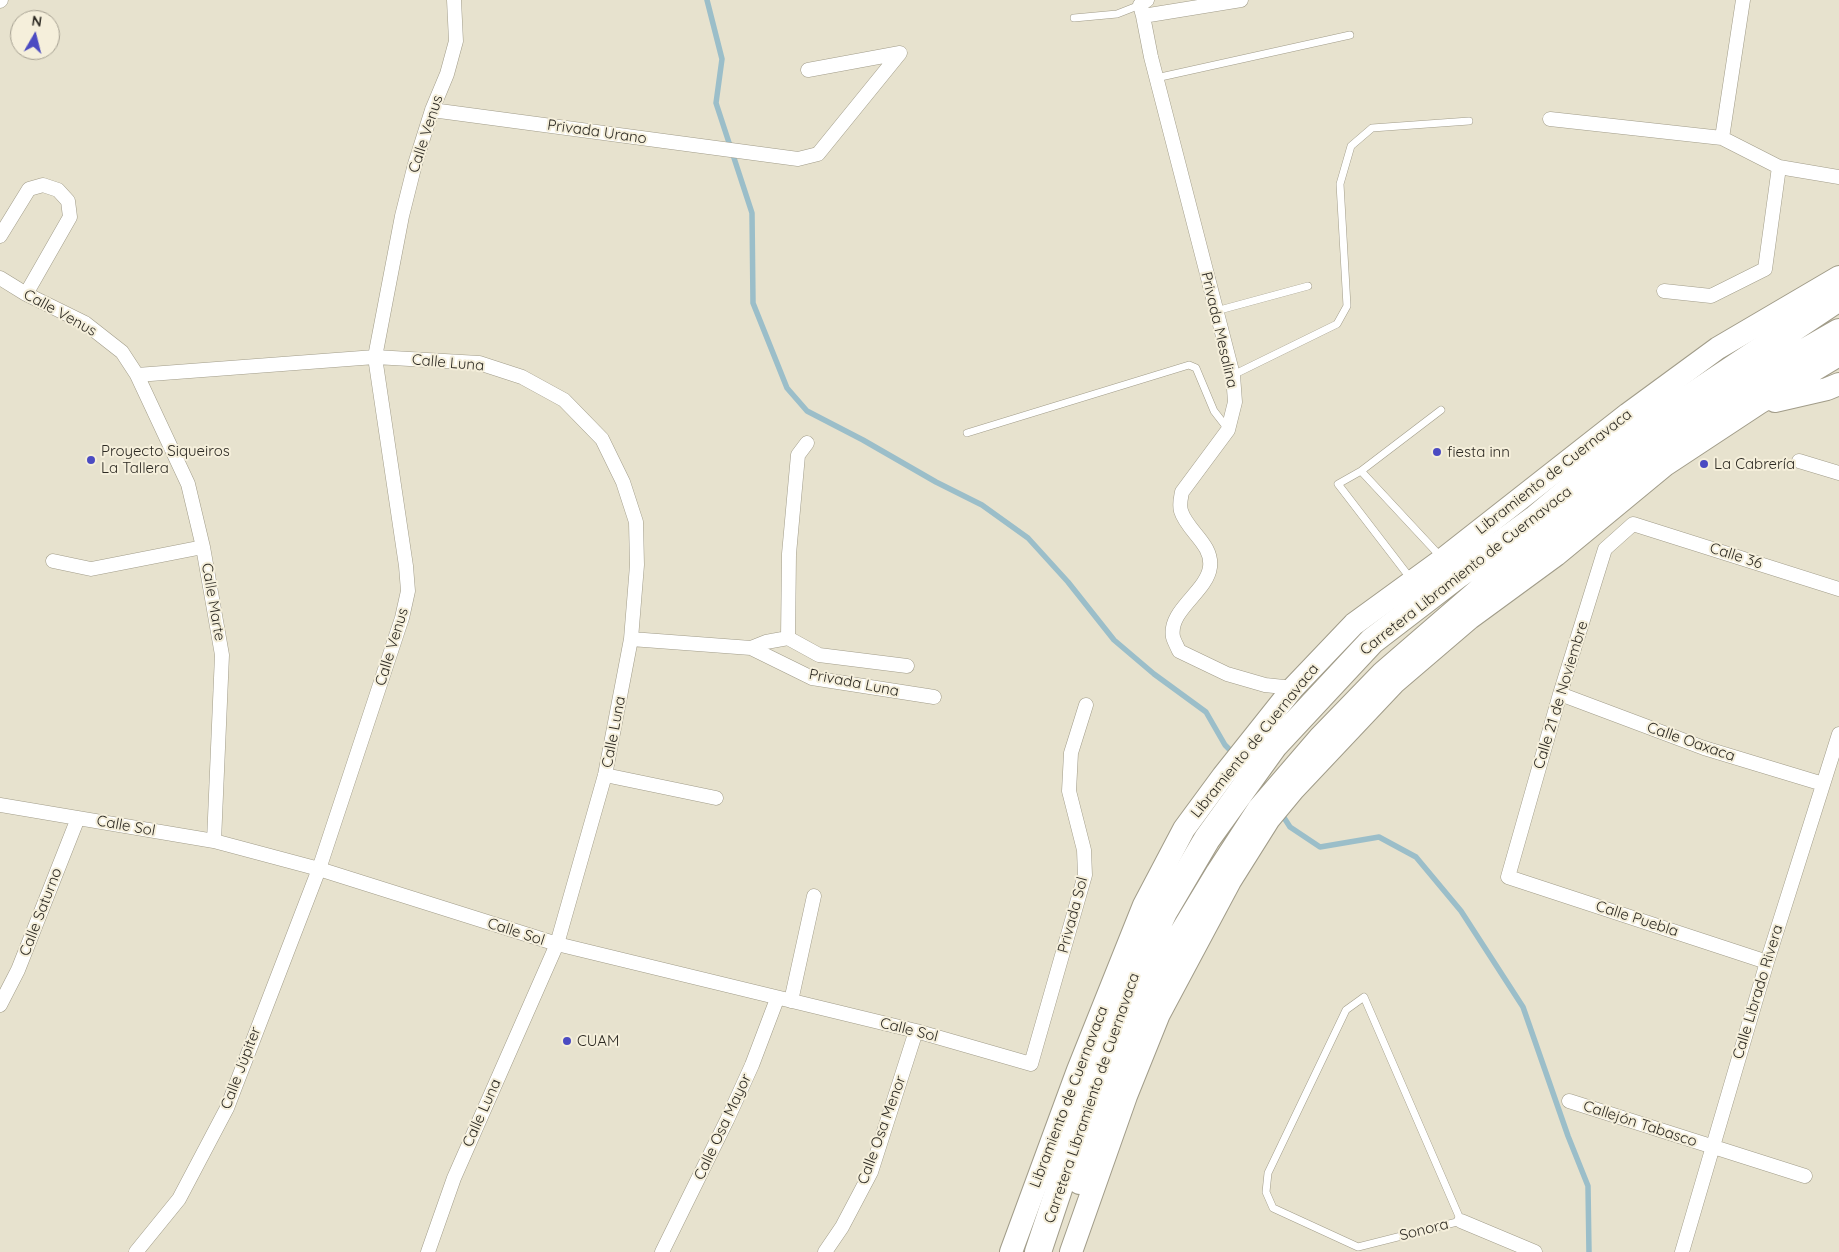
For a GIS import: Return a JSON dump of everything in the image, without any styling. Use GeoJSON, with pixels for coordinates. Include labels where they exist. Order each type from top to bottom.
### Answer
{"type":"FeatureCollection","features":[{"type":"Feature","properties":{"kind":"highway","name":"Carretera Libramiento de Cuernavaca"},"geometry":{"type":"LineString","coordinates":[[1038,1252],[1098,1072],[1133,978],[1164,912],[1207,839],[1233,782],[1266,739],[1372,641],[1536,518],[1642,429],[1839,298]]}},
{"type":"Feature","properties":{"kind":"highway","name":"Carretera Libramiento de Cuernavaca"},"geometry":{"type":"LineString","coordinates":[[1054,1252],[1113,1090],[1146,1009],[1178,941],[1218,873],[1288,786],[1322,738],[1384,674],[1546,534],[1658,447],[1750,383],[1839,332]]}},
{"type":"Feature","properties":{"kind":"main road"},"geometry":{"type":"LineString","coordinates":[[1793,288],[1839,260]]}},
{"type":"Feature","properties":{"kind":"main road","name":"Libramiento de Cuernavaca"},"geometry":{"type":"LineString","coordinates":[[1266,739],[1293,688],[1354,624],[1442,560],[1628,414],[1718,348],[1839,277]]}},
{"type":"Feature","properties":{"kind":"main road"},"geometry":{"type":"LineString","coordinates":[[1288,786],[1394,683],[1470,618],[1556,555],[1665,465],[1839,355]]}},
{"type":"Feature","properties":{"kind":"main road"},"geometry":{"type":"LineString","coordinates":[[1759,404],[1788,399],[1839,384]]}},
{"type":"Feature","properties":{"kind":"main road","name":"Libramiento de Cuernavaca"},"geometry":{"type":"LineString","coordinates":[[1011,1252],[1078,1070],[1144,905],[1184,829],[1233,782]]}},
{"type":"Feature","properties":{"kind":"main road"},"geometry":{"type":"LineString","coordinates":[[1070,1252],[1126,1096],[1160,1014],[1265,815]]}},
{"type":"Feature","properties":{"kind":"street","name":"Calle Venus"},"geometry":{"type":"LineString","coordinates":[[319,869],[402,618],[408,591],[406,566],[374,357],[402,216],[415,164],[432,110],[447,74],[456,41],[454,0]]}},
{"type":"Feature","properties":{"kind":"street"},"geometry":{"type":"LineString","coordinates":[[1143,7],[1241,0]]}},
{"type":"Feature","properties":{"kind":"street"},"geometry":{"type":"LineString","coordinates":[[1722,138],[1743,0]]}},
{"type":"Feature","properties":{"kind":"street","name":"Privada Mesalina"},"geometry":{"type":"LineString","coordinates":[[1143,7],[1156,78],[1232,375],[1235,402],[1228,430],[1182,492],[1180,501],[1181,512],[1210,554],[1210,564],[1209,576],[1175,620],[1173,636],[1179,651],[1227,674],[1264,685],[1293,688]]}},
{"type":"Feature","properties":{"kind":"street","name":"Privada Urano"},"geometry":{"type":"LineString","coordinates":[[432,110],[798,159],[818,154],[900,53],[808,70]]}},
{"type":"Feature","properties":{"kind":"street"},"geometry":{"type":"LineString","coordinates":[[1550,119],[1722,138],[1779,167],[1839,177]]}},
{"type":"Feature","properties":{"kind":"street"},"geometry":{"type":"LineString","coordinates":[[1664,291],[1710,296],[1765,269],[1779,167]]}},
{"type":"Feature","properties":{"kind":"street"},"geometry":{"type":"LineString","coordinates":[[0,236],[29,189],[43,185],[58,190],[68,201],[70,217],[26,294]]}},
{"type":"Feature","properties":{"kind":"street","name":"Calle Venus"},"geometry":{"type":"LineString","coordinates":[[0,278],[26,294],[85,323],[122,352],[137,375]]}},
{"type":"Feature","properties":{"kind":"street"},"geometry":{"type":"LineString","coordinates":[[137,375],[374,357]]}},
{"type":"Feature","properties":{"kind":"street","name":"Calle Luna"},"geometry":{"type":"LineString","coordinates":[[374,357],[479,363],[522,377],[564,400],[602,439],[623,482],[636,522],[638,565],[631,639],[605,775],[557,944],[454,1178],[428,1252]]}},
{"type":"Feature","properties":{"kind":"street","name":"Calle Marte"},"geometry":{"type":"LineString","coordinates":[[137,375],[188,484],[203,547],[222,655],[214,841]]}},
{"type":"Feature","properties":{"kind":"street"},"geometry":{"type":"LineString","coordinates":[[788,638],[790,544],[798,455],[807,444]]}},
{"type":"Feature","properties":{"kind":"street"},"geometry":{"type":"LineString","coordinates":[[1798,461],[1839,472]]}},
{"type":"Feature","properties":{"kind":"street","name":"Calle 36"},"geometry":{"type":"LineString","coordinates":[[1633,524],[1839,589]]}},
{"type":"Feature","properties":{"kind":"street","name":"Calle 21 de Noviembre"},"geometry":{"type":"LineString","coordinates":[[1508,877],[1560,694],[1605,549],[1633,524]]}},
{"type":"Feature","properties":{"kind":"street"},"geometry":{"type":"LineString","coordinates":[[53,561],[91,569],[203,547]]}},
{"type":"Feature","properties":{"kind":"street"},"geometry":{"type":"LineString","coordinates":[[751,648],[766,642],[788,638],[818,655],[907,666]]}},
{"type":"Feature","properties":{"kind":"street","name":"Privada Luna"},"geometry":{"type":"LineString","coordinates":[[631,639],[751,648],[812,678],[934,697]]}},
{"type":"Feature","properties":{"kind":"street","name":"Calle Oaxaca"},"geometry":{"type":"LineString","coordinates":[[1560,694],[1704,748],[1823,784]]}},
{"type":"Feature","properties":{"kind":"street","name":"Privada Sol"},"geometry":{"type":"LineString","coordinates":[[1031,1064],[1085,875],[1084,850],[1069,792],[1071,753],[1086,705]]}},
{"type":"Feature","properties":{"kind":"street","name":"Calle Librado Rivera"},"geometry":{"type":"LineString","coordinates":[[1682,1252],[1767,962],[1839,734]]}},
{"type":"Feature","properties":{"kind":"street"},"geometry":{"type":"LineString","coordinates":[[605,775],[716,798]]}},
{"type":"Feature","properties":{"kind":"street","name":"Calle Sol"},"geometry":{"type":"LineString","coordinates":[[0,805],[214,841],[319,869],[557,944],[916,1031],[1031,1064]]}},
{"type":"Feature","properties":{"kind":"street","name":"Calle Saturno"},"geometry":{"type":"LineString","coordinates":[[0,1005],[18,970],[78,818]]}},
{"type":"Feature","properties":{"kind":"street","name":"Calle Júpiter"},"geometry":{"type":"LineString","coordinates":[[136,1252],[179,1199],[227,1108],[319,869]]}},
{"type":"Feature","properties":{"kind":"street","name":"Calle Puebla"},"geometry":{"type":"LineString","coordinates":[[1508,877],[1767,962]]}},
{"type":"Feature","properties":{"kind":"street","name":"Calle Osa Mayor"},"geometry":{"type":"LineString","coordinates":[[662,1252],[784,1000],[814,896]]}},
{"type":"Feature","properties":{"kind":"street","name":"Calle Osa Menor"},"geometry":{"type":"LineString","coordinates":[[825,1252],[842,1227],[871,1172],[916,1031]]}},
{"type":"Feature","properties":{"kind":"street","name":"Callejón Tabasco"},"geometry":{"type":"LineString","coordinates":[[1568,1101],[1805,1176]]}},
{"type":"Feature","properties":{"kind":"street"},"geometry":{"type":"LineString","coordinates":[[1461,1221],[1536,1252]]}},
{"type":"Feature","properties":{"kind":"lane"},"geometry":{"type":"LineString","coordinates":[[1074,18],[1117,14],[1143,7]]}},
{"type":"Feature","properties":{"kind":"lane"},"geometry":{"type":"LineString","coordinates":[[1156,78],[1350,35]]}},
{"type":"Feature","properties":{"kind":"lane"},"geometry":{"type":"LineString","coordinates":[[1232,375],[1337,324],[1348,306],[1340,184],[1351,146],[1372,128],[1469,121]]}},
{"type":"Feature","properties":{"kind":"lane"},"geometry":{"type":"LineString","coordinates":[[1216,312],[1308,286]]}},
{"type":"Feature","properties":{"kind":"lane"},"geometry":{"type":"LineString","coordinates":[[967,433],[1189,365],[1196,368],[1214,411],[1228,430]]}},
{"type":"Feature","properties":{"kind":"lane"},"geometry":{"type":"LineString","coordinates":[[1413,581],[1338,484],[1361,470],[1441,410]]}},
{"type":"Feature","properties":{"kind":"lane"},"geometry":{"type":"LineString","coordinates":[[1361,470],[1442,560]]}},
{"type":"Feature","properties":{"kind":"lane","name":"Sonora"},"geometry":{"type":"LineString","coordinates":[[1364,997],[1407,1095],[1461,1221],[1358,1247],[1273,1208],[1266,1192],[1268,1173],[1346,1010],[1364,997]]}},
{"type":"Feature","properties":{"kind":"waterway"},"geometry":{"type":"LineString","coordinates":[[707,0],[722,59],[716,103],[752,213],[753,303],[787,388],[807,411],[863,440],[936,482],[982,505],[1028,538],[1068,582],[1114,640],[1154,674],[1206,712],[1225,745],[1235,755]]}},
{"type":"Feature","properties":{"kind":"waterway"},"geometry":{"type":"LineString","coordinates":[[1281,813],[1290,827],[1320,847],[1379,837],[1416,857],[1461,911],[1523,1007],[1568,1136],[1588,1186],[1589,1252]]}},
{"type":"Feature","properties":{"kind":"place","name":"fiesta inn"},"geometry":{"type":"Point","coordinates":[1437,452]}},
{"type":"Feature","properties":{"kind":"place","name":"Proyecto Siqueiros La Tallera"},"geometry":{"type":"Point","coordinates":[91,460]}},
{"type":"Feature","properties":{"kind":"place","name":"La Cabrería"},"geometry":{"type":"Point","coordinates":[1704,464]}},
{"type":"Feature","properties":{"kind":"place","name":"CUAM"},"geometry":{"type":"Point","coordinates":[567,1041]}}]}
